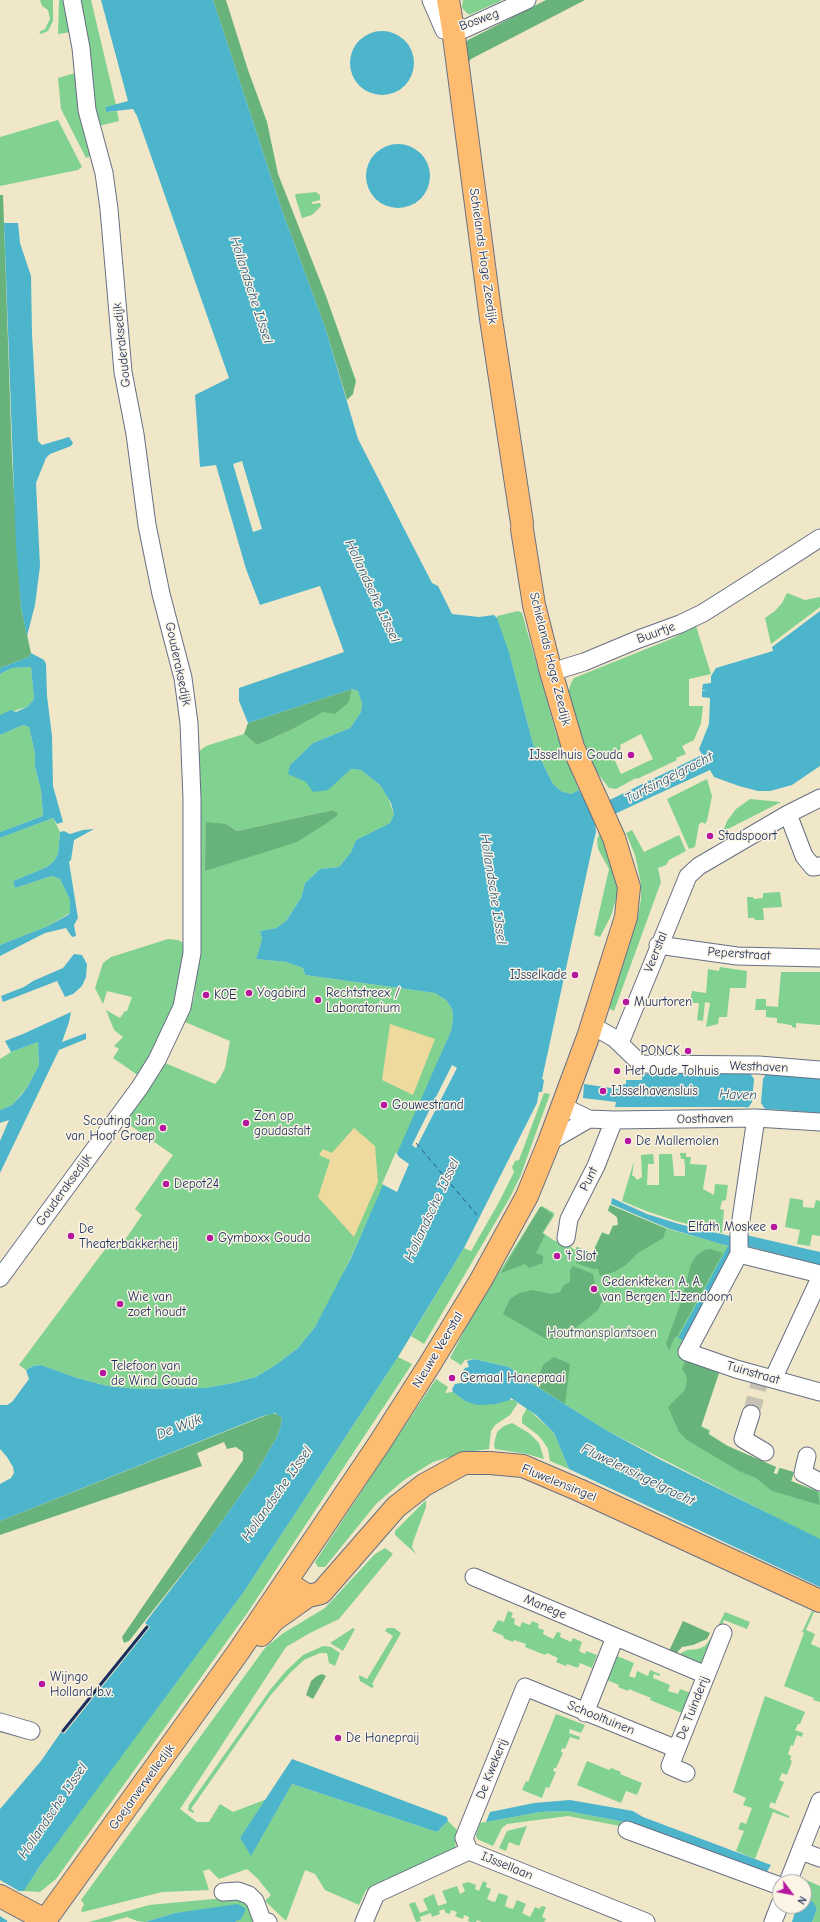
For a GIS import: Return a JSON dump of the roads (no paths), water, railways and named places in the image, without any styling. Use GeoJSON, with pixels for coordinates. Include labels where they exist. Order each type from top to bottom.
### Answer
{"type":"FeatureCollection","features":[{"type":"Feature","properties":{"kind":"main road","name":"Schielands Hoge Zeedijk"},"geometry":{"type":"LineString","coordinates":[[448,0],[491,318],[534,605],[572,747],[614,838],[628,880],[628,903],[626,917],[591,1025]]}},
{"type":"Feature","properties":{"kind":"main road","name":"Nieuwe Veerstal"},"geometry":{"type":"LineString","coordinates":[[239,1651],[379,1444],[481,1280],[527,1196],[549,1142],[591,1025]]}},
{"type":"Feature","properties":{"kind":"main road","name":"Fluwelensingel"},"geometry":{"type":"LineString","coordinates":[[239,1651],[262,1633],[274,1620],[308,1596],[321,1593],[329,1586],[396,1507],[424,1485],[464,1463],[490,1463],[523,1466],[579,1490],[820,1601]]}},
{"type":"Feature","properties":{"kind":"main road"},"geometry":{"type":"LineString","coordinates":[[286,1582],[308,1596]]}},
{"type":"Feature","properties":{"kind":"main road","name":"Goejanverwelledijk"},"geometry":{"type":"LineString","coordinates":[[44,1921],[239,1651]]}},
{"type":"Feature","properties":{"kind":"main road"},"geometry":{"type":"LineString","coordinates":[[0,1896],[44,1921]]}},
{"type":"Feature","properties":{"kind":"street","name":"Gouderaksedijk"},"geometry":{"type":"LineString","coordinates":[[0,1278],[140,1087],[157,1060],[182,1007],[192,953],[192,799],[190,722],[183,678],[162,594],[147,525],[134,434],[123,372],[109,209],[104,173],[87,110],[81,48],[72,0]]}},
{"type":"Feature","properties":{"kind":"street"},"geometry":{"type":"LineString","coordinates":[[431,0],[444,30],[453,29]]}},
{"type":"Feature","properties":{"kind":"street","name":"Bosweg"},"geometry":{"type":"LineString","coordinates":[[453,29],[462,30],[527,0]]}},
{"type":"Feature","properties":{"kind":"street","name":"Buurtje"},"geometry":{"type":"LineString","coordinates":[[551,672],[584,662],[680,624],[703,612],[820,538]]}},
{"type":"Feature","properties":{"kind":"street","name":"Veerstal"},"geometry":{"type":"LineString","coordinates":[[620,1043],[658,945],[688,876],[699,866],[788,814],[820,798]]}},
{"type":"Feature","properties":{"kind":"street"},"geometry":{"type":"LineString","coordinates":[[788,814],[804,856],[813,867],[820,866]]}},
{"type":"Feature","properties":{"kind":"street","name":"Peperstraat"},"geometry":{"type":"LineString","coordinates":[[658,945],[737,956],[820,958]]}},
{"type":"Feature","properties":{"kind":"street","name":"Westhaven"},"geometry":{"type":"LineString","coordinates":[[591,1025],[620,1043],[641,1064],[759,1066],[820,1070]]}},
{"type":"Feature","properties":{"kind":"street","name":"Oosthaven"},"geometry":{"type":"LineString","coordinates":[[562,1106],[589,1119],[756,1118],[820,1122]]}},
{"type":"Feature","properties":{"kind":"street"},"geometry":{"type":"LineString","coordinates":[[756,1118],[739,1245],[820,1274]]}},
{"type":"Feature","properties":{"kind":"street"},"geometry":{"type":"LineString","coordinates":[[549,1142],[589,1119]]}},
{"type":"Feature","properties":{"kind":"street","name":"Punt"},"geometry":{"type":"LineString","coordinates":[[566,1238],[569,1219],[596,1166],[614,1120]]}},
{"type":"Feature","properties":{"kind":"street","name":"Tuinstraat"},"geometry":{"type":"LineString","coordinates":[[739,1245],[687,1352],[765,1380],[820,1392]]}},
{"type":"Feature","properties":{"kind":"street"},"geometry":{"type":"LineString","coordinates":[[765,1380],[820,1278]]}},
{"type":"Feature","properties":{"kind":"street"},"geometry":{"type":"LineString","coordinates":[[751,1414],[743,1439],[765,1452]]}},
{"type":"Feature","properties":{"kind":"street"},"geometry":{"type":"LineString","coordinates":[[807,1456],[803,1473],[820,1482]]}},
{"type":"Feature","properties":{"kind":"street","name":"Manege"},"geometry":{"type":"LineString","coordinates":[[474,1577],[706,1674]]}},
{"type":"Feature","properties":{"kind":"street","name":"De Tuinderij"},"geometry":{"type":"LineString","coordinates":[[686,1773],[670,1766],[723,1633]]}},
{"type":"Feature","properties":{"kind":"street"},"geometry":{"type":"LineString","coordinates":[[586,1713],[615,1637]]}},
{"type":"Feature","properties":{"kind":"street","name":"Schooltuinen"},"geometry":{"type":"LineString","coordinates":[[525,1687],[677,1749]]}},
{"type":"Feature","properties":{"kind":"street","name":"De Kwekerij"},"geometry":{"type":"LineString","coordinates":[[469,1851],[464,1838],[525,1687]]}},
{"type":"Feature","properties":{"kind":"street"},"geometry":{"type":"LineString","coordinates":[[0,1722],[31,1731]]}},
{"type":"Feature","properties":{"kind":"street"},"geometry":{"type":"LineString","coordinates":[[791,1874],[820,1801]]}},
{"type":"Feature","properties":{"kind":"street"},"geometry":{"type":"LineString","coordinates":[[627,1830],[772,1883]]}},
{"type":"Feature","properties":{"kind":"street"},"geometry":{"type":"LineString","coordinates":[[801,1850],[820,1858]]}},
{"type":"Feature","properties":{"kind":"street","name":"IJssellaan"},"geometry":{"type":"LineString","coordinates":[[364,1922],[376,1894],[469,1851],[646,1922]]}},
{"type":"Feature","properties":{"kind":"street"},"geometry":{"type":"LineString","coordinates":[[223,1892],[238,1891],[249,1895],[255,1902],[263,1921]]}},
{"type":"Feature","properties":{"kind":"water"},"geometry":{"type":"Polygon","coordinates":[[[101,0],[213,0],[283,213],[325,327],[358,439],[432,583],[438,586],[452,614],[479,617],[494,615],[497,618],[509,652],[533,744],[553,784],[561,791],[571,794],[579,790],[589,810],[702,755],[699,749],[709,724],[710,698],[702,697],[702,691],[707,691],[702,690],[703,684],[711,683],[711,676],[716,668],[773,651],[772,647],[820,611],[820,766],[792,785],[770,791],[758,791],[739,786],[714,777],[710,770],[595,823],[596,832],[542,1079],[544,1080],[542,1092],[539,1092],[537,1103],[464,1248],[398,1357],[243,1593],[40,1866],[14,1906],[7,1922],[0,1922],[0,1809],[41,1761],[61,1732],[64,1734],[150,1627],[145,1623],[208,1541],[256,1473],[277,1437],[282,1418],[275,1413],[263,1416],[0,1521],[0,1484],[11,1478],[14,1473],[13,1467],[0,1449],[0,1405],[7,1405],[12,1402],[29,1379],[26,1370],[33,1366],[41,1365],[77,1378],[107,1386],[138,1389],[205,1388],[256,1377],[277,1364],[298,1348],[315,1327],[350,1260],[451,1031],[453,1018],[452,1009],[446,1000],[435,993],[305,975],[303,968],[286,962],[256,959],[262,939],[260,931],[276,928],[286,921],[301,898],[305,883],[320,869],[339,867],[351,852],[356,840],[390,823],[394,814],[391,803],[381,786],[361,770],[351,769],[328,790],[313,792],[306,782],[288,774],[290,765],[313,743],[350,728],[361,712],[362,704],[358,691],[352,689],[248,723],[239,701],[239,688],[344,652],[320,586],[260,605],[246,569],[216,465],[200,467],[195,395],[229,378],[137,116],[133,109],[106,112],[106,107],[128,101],[101,0]]]}},
{"type":"Feature","properties":{"kind":"water"},"geometry":{"type":"Polygon","coordinates":[[[376,31],[388,31],[405,40],[412,51],[414,63],[412,75],[405,86],[388,95],[376,95],[364,90],[355,81],[350,69],[350,57],[355,45],[364,36],[376,31]]]}},
{"type":"Feature","properties":{"kind":"water"},"geometry":{"type":"Polygon","coordinates":[[[392,144],[404,144],[421,153],[428,164],[430,176],[428,188],[421,199],[404,208],[392,208],[380,203],[371,194],[366,182],[366,170],[371,158],[380,149],[392,144]]]}},
{"type":"Feature","properties":{"kind":"water"},"geometry":{"type":"Polygon","coordinates":[[[4,223],[18,223],[20,243],[31,276],[32,334],[38,441],[42,445],[69,437],[73,443],[71,446],[50,454],[46,458],[36,483],[40,566],[35,605],[27,636],[21,607],[16,545],[4,223]]]}},
{"type":"Feature","properties":{"kind":"water"},"geometry":{"type":"Polygon","coordinates":[[[31,653],[44,660],[46,664],[47,696],[52,736],[53,786],[63,822],[57,824],[53,818],[0,838],[0,832],[43,816],[41,790],[35,767],[35,754],[29,727],[23,725],[0,735],[0,715],[11,710],[16,712],[27,707],[34,699],[31,667],[12,668],[0,674],[0,668],[29,657],[31,653]]]}},
{"type":"Feature","properties":{"kind":"water"},"geometry":{"type":"Polygon","coordinates":[[[94,829],[74,840],[71,860],[69,862],[78,918],[74,925],[76,936],[72,937],[66,928],[45,933],[0,956],[0,945],[48,926],[70,913],[70,900],[60,879],[52,876],[15,888],[13,881],[47,867],[54,861],[58,854],[60,832],[64,831],[70,834],[83,830],[94,829]]]}},
{"type":"Feature","properties":{"kind":"water"},"geometry":{"type":"Polygon","coordinates":[[[74,954],[82,955],[87,964],[86,977],[82,986],[73,994],[65,997],[57,981],[3,1002],[1,996],[24,987],[33,981],[63,968],[74,954]]]}},
{"type":"Feature","properties":{"kind":"water"},"geometry":{"type":"Polygon","coordinates":[[[71,1012],[62,1042],[86,1033],[86,1039],[59,1050],[0,1173],[0,1141],[9,1120],[0,1123],[0,1110],[12,1105],[22,1094],[39,1065],[38,1042],[11,1052],[5,1041],[71,1012]]]}},
{"type":"Feature","properties":{"kind":"water","name":"Haven"},"geometry":{"type":"Polygon","coordinates":[[[642,1074],[767,1074],[820,1079],[820,1113],[743,1107],[615,1107],[616,1102],[583,1098],[584,1084],[618,1089],[619,1085],[626,1084],[626,1080],[642,1080],[642,1074]]]}},
{"type":"Feature","properties":{"kind":"water"},"geometry":{"type":"Polygon","coordinates":[[[612,1198],[647,1214],[679,1224],[730,1236],[746,1235],[820,1252],[820,1265],[739,1244],[685,1341],[678,1338],[728,1246],[670,1229],[611,1204],[612,1198]]]}},
{"type":"Feature","properties":{"kind":"water","name":"Fluwelensingelgracht"},"geometry":{"type":"Polygon","coordinates":[[[474,1359],[509,1367],[523,1378],[606,1430],[661,1460],[820,1539],[820,1587],[569,1469],[554,1433],[536,1415],[511,1398],[510,1400],[496,1404],[477,1405],[465,1401],[453,1392],[452,1389],[455,1384],[461,1383],[463,1380],[464,1377],[462,1372],[465,1368],[469,1367],[467,1361],[474,1359]]]}},
{"type":"Feature","properties":{"kind":"water"},"geometry":{"type":"Polygon","coordinates":[[[292,1759],[447,1817],[448,1821],[437,1832],[292,1784],[251,1856],[240,1838],[292,1759]]]}},
{"type":"Feature","properties":{"kind":"water"},"geometry":{"type":"Polygon","coordinates":[[[570,1800],[633,1811],[643,1817],[771,1865],[766,1873],[630,1823],[567,1811],[540,1812],[486,1822],[490,1812],[534,1803],[570,1800]]]}},
{"type":"Feature","properties":{"kind":"water"},"geometry":{"type":"Polygon","coordinates":[[[813,1902],[817,1909],[812,1922],[792,1922],[794,1914],[812,1914],[813,1902]]]}},
{"type":"Feature","properties":{"kind":"water"},"geometry":{"type":"Polygon","coordinates":[[[238,1904],[246,1909],[241,1919],[235,1922],[145,1922],[175,1913],[238,1904]]]}},
{"type":"Feature","properties":{"kind":"tunnel"},"geometry":{"type":"LineString","coordinates":[[751,1414],[759,1384]]}},
{"type":"Feature","properties":{"kind":"railway"},"geometry":{"type":"LineString","coordinates":[[63,1731],[147,1627]]}},
{"type":"Feature","properties":{"kind":"place","name":"IJsselhuis Gouda"},"geometry":{"type":"Point","coordinates":[631,755]}},
{"type":"Feature","properties":{"kind":"place","name":"Stadspoort"},"geometry":{"type":"Point","coordinates":[710,836]}},
{"type":"Feature","properties":{"kind":"place","name":"IJsselkade"},"geometry":{"type":"Point","coordinates":[575,975]}},
{"type":"Feature","properties":{"kind":"place","name":"Yogabird"},"geometry":{"type":"Point","coordinates":[249,993]}},
{"type":"Feature","properties":{"kind":"place","name":"KOE"},"geometry":{"type":"Point","coordinates":[206,995]}},
{"type":"Feature","properties":{"kind":"place","name":"Rechtstreex / Laboratorium"},"geometry":{"type":"Point","coordinates":[318,1000]}},
{"type":"Feature","properties":{"kind":"place","name":"Muurtoren"},"geometry":{"type":"Point","coordinates":[626,1002]}},
{"type":"Feature","properties":{"kind":"place","name":"PONCK"},"geometry":{"type":"Point","coordinates":[688,1051]}},
{"type":"Feature","properties":{"kind":"place","name":"Het Oude Tolhuis"},"geometry":{"type":"Point","coordinates":[617,1071]}},
{"type":"Feature","properties":{"kind":"place","name":"IJsselhavensluis"},"geometry":{"type":"Point","coordinates":[603,1091]}},
{"type":"Feature","properties":{"kind":"place","name":"Gouwestrand"},"geometry":{"type":"Point","coordinates":[384,1105]}},
{"type":"Feature","properties":{"kind":"place","name":"Zon op goudasfalt"},"geometry":{"type":"Point","coordinates":[246,1123]}},
{"type":"Feature","properties":{"kind":"place","name":"Scouting Jan van Hoof Groep"},"geometry":{"type":"Point","coordinates":[163,1128]}},
{"type":"Feature","properties":{"kind":"place","name":"De Mallemolen"},"geometry":{"type":"Point","coordinates":[628,1141]}},
{"type":"Feature","properties":{"kind":"place","name":"Depot24"},"geometry":{"type":"Point","coordinates":[166,1184]}},
{"type":"Feature","properties":{"kind":"place","name":"Elfath Moskee"},"geometry":{"type":"Point","coordinates":[774,1227]}},
{"type":"Feature","properties":{"kind":"place","name":"De Theaterbakkerheij"},"geometry":{"type":"Point","coordinates":[71,1236]}},
{"type":"Feature","properties":{"kind":"place","name":"Gymboxx Gouda"},"geometry":{"type":"Point","coordinates":[210,1238]}},
{"type":"Feature","properties":{"kind":"place","name":"'t Slot"},"geometry":{"type":"Point","coordinates":[557,1256]}},
{"type":"Feature","properties":{"kind":"place","name":"Gedenkteken A. A. van Bergen IJzendoorn"},"geometry":{"type":"Point","coordinates":[594,1289]}},
{"type":"Feature","properties":{"kind":"place","name":"Wie van zoet houdt"},"geometry":{"type":"Point","coordinates":[120,1304]}},
{"type":"Feature","properties":{"kind":"place","name":"Telefoon van de Wind Gouda"},"geometry":{"type":"Point","coordinates":[103,1373]}},
{"type":"Feature","properties":{"kind":"place","name":"Gemaal Hanepraai"},"geometry":{"type":"Point","coordinates":[452,1378]}},
{"type":"Feature","properties":{"kind":"place","name":"Wijngo Holland b.v."},"geometry":{"type":"Point","coordinates":[42,1684]}},
{"type":"Feature","properties":{"kind":"place","name":"De Hanepraij"},"geometry":{"type":"Point","coordinates":[338,1738]}},
{"type":"Feature","properties":{"kind":"water label","name":"Hollandsche IJssel"},"geometry":{"type":"Point","coordinates":[251,290]}},
{"type":"Feature","properties":{"kind":"water label","name":"Hollandsche IJssel"},"geometry":{"type":"Point","coordinates":[372,591]}},
{"type":"Feature","properties":{"kind":"water label","name":"Turfsingelgracht"},"geometry":{"type":"Point","coordinates":[669,778]}},
{"type":"Feature","properties":{"kind":"water label","name":"Hollandsche IJssel"},"geometry":{"type":"Point","coordinates":[493,889]}},
{"type":"Feature","properties":{"kind":"water label","name":"Hollandsche IJssel"},"geometry":{"type":"Point","coordinates":[432,1210]}},
{"type":"Feature","properties":{"kind":"water label","name":"De Wijk"},"geometry":{"type":"Point","coordinates":[179,1427]}},
{"type":"Feature","properties":{"kind":"water label","name":"Hollandsche IJssel"},"geometry":{"type":"Point","coordinates":[277,1494]}},
{"type":"Feature","properties":{"kind":"water label","name":"Hollandsche IJssel"},"geometry":{"type":"Point","coordinates":[53,1811]}},
{"type":"Feature","properties":{"kind":"park label","name":"Houtmansplantsoen"},"geometry":{"type":"Point","coordinates":[602,1333]}}]}
